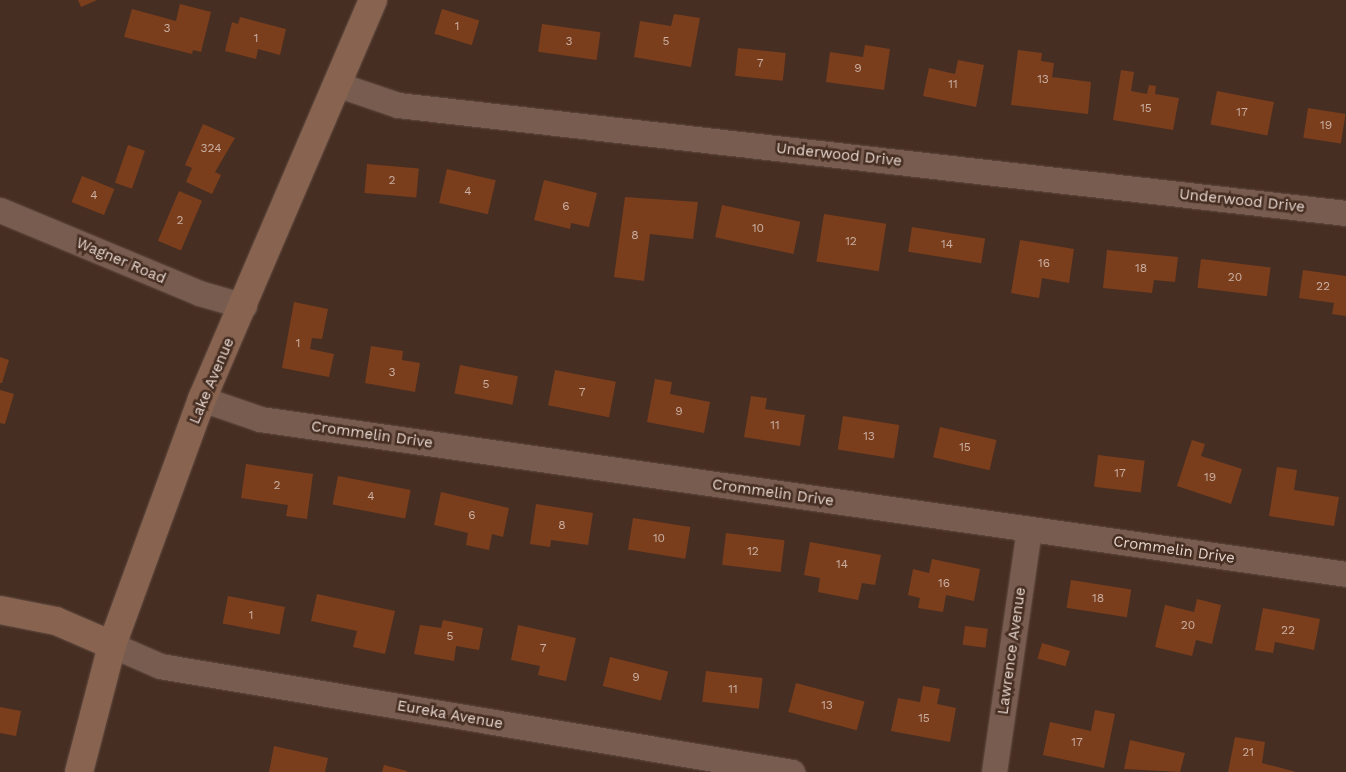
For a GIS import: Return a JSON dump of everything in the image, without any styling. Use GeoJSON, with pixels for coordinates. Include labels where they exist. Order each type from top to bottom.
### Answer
{"type":"FeatureCollection","features":[{"type":"Feature","properties":{"kind":"main road","name":"Lake Avenue"},"geometry":{"type":"LineString","coordinates":[[79,772],[112,645],[202,399],[244,306],[336,84],[367,2]]}},
{"type":"Feature","properties":{"kind":"main road"},"geometry":{"type":"LineString","coordinates":[[0,610],[56,621],[112,645]]}},
{"type":"Feature","properties":{"kind":"street","name":"Underwood Drive"},"geometry":{"type":"LineString","coordinates":[[336,84],[398,105],[1346,212]]}},
{"type":"Feature","properties":{"kind":"street","name":"Wagner Road"},"geometry":{"type":"LineString","coordinates":[[0,210],[199,293],[244,306]]}},
{"type":"Feature","properties":{"kind":"street","name":"Crommelin Drive"},"geometry":{"type":"LineString","coordinates":[[202,399],[260,419],[1346,574]]}},
{"type":"Feature","properties":{"kind":"street","name":"Lawrence Avenue"},"geometry":{"type":"LineString","coordinates":[[994,772],[1029,530]]}},
{"type":"Feature","properties":{"kind":"street","name":"Eureka Avenue"},"geometry":{"type":"LineString","coordinates":[[112,645],[160,666],[792,772]]}},
{"type":"Feature","properties":{"kind":"building"},"geometry":{"type":"Polygon","coordinates":[[[78,0],[97,0],[81,7],[78,0]]]}},
{"type":"Feature","properties":{"kind":"building"},"geometry":{"type":"Polygon","coordinates":[[[180,4],[211,12],[201,52],[193,50],[192,54],[124,37],[132,9],[176,21],[180,4]]]}},
{"type":"Feature","properties":{"kind":"building"},"geometry":{"type":"Polygon","coordinates":[[[442,9],[479,20],[472,45],[434,34],[442,9]]]}},
{"type":"Feature","properties":{"kind":"building"},"geometry":{"type":"Polygon","coordinates":[[[674,14],[700,18],[691,67],[634,57],[640,21],[671,26],[674,14]]]}},
{"type":"Feature","properties":{"kind":"building"},"geometry":{"type":"Polygon","coordinates":[[[240,17],[286,29],[280,55],[258,49],[256,59],[225,51],[232,22],[238,24],[240,17]]]}},
{"type":"Feature","properties":{"kind":"building"},"geometry":{"type":"Polygon","coordinates":[[[542,24],[600,32],[597,60],[538,52],[542,24]]]}},
{"type":"Feature","properties":{"kind":"building"},"geometry":{"type":"Polygon","coordinates":[[[865,45],[890,49],[884,90],[826,82],[830,52],[863,57],[865,45]]]}},
{"type":"Feature","properties":{"kind":"building"},"geometry":{"type":"Polygon","coordinates":[[[738,48],[786,53],[783,81],[735,76],[738,48]]]}},
{"type":"Feature","properties":{"kind":"building"},"geometry":{"type":"Polygon","coordinates":[[[1018,50],[1042,53],[1041,61],[1054,63],[1052,77],[1091,82],[1088,114],[1011,105],[1018,50]]]}},
{"type":"Feature","properties":{"kind":"building"},"geometry":{"type":"Polygon","coordinates":[[[958,60],[984,65],[976,107],[923,96],[929,68],[955,74],[958,60]]]}},
{"type":"Feature","properties":{"kind":"building"},"geometry":{"type":"Polygon","coordinates":[[[1121,70],[1134,72],[1131,91],[1147,94],[1149,85],[1156,86],[1155,94],[1179,98],[1173,130],[1113,120],[1121,70]]]}},
{"type":"Feature","properties":{"kind":"building"},"geometry":{"type":"Polygon","coordinates":[[[1217,91],[1274,102],[1267,135],[1211,124],[1217,91]]]}},
{"type":"Feature","properties":{"kind":"building"},"geometry":{"type":"Polygon","coordinates":[[[1308,108],[1346,114],[1341,144],[1303,138],[1308,108]]]}},
{"type":"Feature","properties":{"kind":"building"},"geometry":{"type":"Polygon","coordinates":[[[203,124],[235,138],[215,172],[221,175],[212,194],[186,182],[192,168],[185,165],[203,124]]]}},
{"type":"Feature","properties":{"kind":"building"},"geometry":{"type":"Polygon","coordinates":[[[128,145],[145,151],[132,189],[115,183],[128,145]]]}},
{"type":"Feature","properties":{"kind":"building"},"geometry":{"type":"Polygon","coordinates":[[[367,164],[419,169],[416,197],[364,193],[367,164]]]}},
{"type":"Feature","properties":{"kind":"building"},"geometry":{"type":"Polygon","coordinates":[[[447,169],[496,180],[488,214],[439,203],[447,169]]]}},
{"type":"Feature","properties":{"kind":"building"},"geometry":{"type":"Polygon","coordinates":[[[82,176],[114,189],[104,215],[72,202],[82,176]]]}},
{"type":"Feature","properties":{"kind":"building"},"geometry":{"type":"Polygon","coordinates":[[[544,180],[597,193],[589,227],[571,223],[570,229],[534,220],[544,180]]]}},
{"type":"Feature","properties":{"kind":"building"},"geometry":{"type":"Polygon","coordinates":[[[179,191],[202,201],[181,250],[158,241],[179,191]]]}},
{"type":"Feature","properties":{"kind":"building"},"geometry":{"type":"Polygon","coordinates":[[[625,197],[698,202],[693,239],[650,234],[644,281],[614,277],[625,197]]]}},
{"type":"Feature","properties":{"kind":"building"},"geometry":{"type":"Polygon","coordinates":[[[722,205],[800,222],[793,254],[715,237],[722,205]]]}},
{"type":"Feature","properties":{"kind":"building"},"geometry":{"type":"Polygon","coordinates":[[[824,214],[886,224],[879,271],[816,261],[824,214]]]}},
{"type":"Feature","properties":{"kind":"building"},"geometry":{"type":"Polygon","coordinates":[[[912,227],[985,239],[981,263],[908,252],[912,227]]]}},
{"type":"Feature","properties":{"kind":"building"},"geometry":{"type":"Polygon","coordinates":[[[1020,240],[1074,249],[1069,283],[1042,278],[1039,298],[1011,293],[1020,240]]]}},
{"type":"Feature","properties":{"kind":"building"},"geometry":{"type":"Polygon","coordinates":[[[1107,250],[1178,257],[1175,282],[1154,280],[1152,293],[1103,288],[1107,250]]]}},
{"type":"Feature","properties":{"kind":"building"},"geometry":{"type":"Polygon","coordinates":[[[1201,259],[1270,268],[1267,296],[1197,288],[1201,259]]]}},
{"type":"Feature","properties":{"kind":"building"},"geometry":{"type":"Polygon","coordinates":[[[1303,270],[1346,276],[1346,316],[1332,314],[1334,303],[1299,298],[1303,270]]]}},
{"type":"Feature","properties":{"kind":"building"},"geometry":{"type":"Polygon","coordinates":[[[294,302],[328,309],[322,339],[312,338],[310,349],[334,354],[329,377],[282,368],[294,302]]]}},
{"type":"Feature","properties":{"kind":"building"},"geometry":{"type":"Polygon","coordinates":[[[371,346],[403,351],[402,360],[420,363],[415,392],[365,383],[371,346]]]}},
{"type":"Feature","properties":{"kind":"building"},"geometry":{"type":"Polygon","coordinates":[[[0,357],[9,360],[2,383],[0,383],[0,357]]]}},
{"type":"Feature","properties":{"kind":"building"},"geometry":{"type":"Polygon","coordinates":[[[460,365],[518,376],[512,405],[454,393],[460,365]]]}},
{"type":"Feature","properties":{"kind":"building"},"geometry":{"type":"Polygon","coordinates":[[[555,370],[616,382],[609,417],[548,405],[555,370]]]}},
{"type":"Feature","properties":{"kind":"building"},"geometry":{"type":"Polygon","coordinates":[[[655,379],[672,382],[670,394],[710,402],[704,433],[647,422],[655,379]]]}},
{"type":"Feature","properties":{"kind":"building"},"geometry":{"type":"Polygon","coordinates":[[[0,390],[14,394],[5,424],[0,423],[0,390]]]}},
{"type":"Feature","properties":{"kind":"building"},"geometry":{"type":"Polygon","coordinates":[[[751,396],[767,398],[765,409],[805,415],[800,446],[744,437],[751,396]]]}},
{"type":"Feature","properties":{"kind":"building"},"geometry":{"type":"Polygon","coordinates":[[[843,416],[899,425],[894,458],[838,450],[843,416]]]}},
{"type":"Feature","properties":{"kind":"building"},"geometry":{"type":"Polygon","coordinates":[[[940,427],[997,440],[990,470],[933,457],[940,427]]]}},
{"type":"Feature","properties":{"kind":"building"},"geometry":{"type":"Polygon","coordinates":[[[1192,440],[1205,444],[1201,456],[1242,469],[1231,504],[1177,486],[1192,440]]]}},
{"type":"Feature","properties":{"kind":"building"},"geometry":{"type":"Polygon","coordinates":[[[1098,455],[1145,461],[1141,492],[1094,487],[1098,455]]]}},
{"type":"Feature","properties":{"kind":"building"},"geometry":{"type":"Polygon","coordinates":[[[246,464],[313,474],[307,519],[286,516],[288,505],[241,498],[246,464]]]}},
{"type":"Feature","properties":{"kind":"building"},"geometry":{"type":"Polygon","coordinates":[[[1277,467],[1297,470],[1294,490],[1339,497],[1334,526],[1269,516],[1277,467]]]}},
{"type":"Feature","properties":{"kind":"building"},"geometry":{"type":"Polygon","coordinates":[[[338,476],[411,490],[405,519],[332,504],[338,476]]]}},
{"type":"Feature","properties":{"kind":"building"},"geometry":{"type":"Polygon","coordinates":[[[441,492],[509,508],[503,537],[492,534],[489,550],[466,545],[468,533],[434,525],[441,492]]]}},
{"type":"Feature","properties":{"kind":"building"},"geometry":{"type":"Polygon","coordinates":[[[536,504],[593,513],[588,545],[551,540],[550,547],[530,544],[536,504]]]}},
{"type":"Feature","properties":{"kind":"building"},"geometry":{"type":"Polygon","coordinates":[[[633,518],[690,527],[685,559],[628,550],[633,518]]]}},
{"type":"Feature","properties":{"kind":"building"},"geometry":{"type":"Polygon","coordinates":[[[726,533],[785,540],[781,572],[722,565],[726,533]]]}},
{"type":"Feature","properties":{"kind":"building"},"geometry":{"type":"Polygon","coordinates":[[[810,542],[881,555],[875,585],[862,583],[858,600],[818,592],[820,578],[804,575],[810,542]]]}},
{"type":"Feature","properties":{"kind":"building"},"geometry":{"type":"Polygon","coordinates":[[[932,559],[980,569],[974,601],[946,595],[943,612],[918,608],[920,598],[908,595],[913,569],[929,573],[932,559]]]}},
{"type":"Feature","properties":{"kind":"building"},"geometry":{"type":"Polygon","coordinates":[[[1071,580],[1131,590],[1127,617],[1067,608],[1071,580]]]}},
{"type":"Feature","properties":{"kind":"building"},"geometry":{"type":"Polygon","coordinates":[[[317,594],[395,611],[385,654],[353,647],[357,631],[311,621],[317,594]]]}},
{"type":"Feature","properties":{"kind":"building"},"geometry":{"type":"Polygon","coordinates":[[[228,596],[285,607],[280,635],[223,623],[228,596]]]}},
{"type":"Feature","properties":{"kind":"building"},"geometry":{"type":"Polygon","coordinates":[[[1197,599],[1221,605],[1212,644],[1196,640],[1192,656],[1155,647],[1165,605],[1194,612],[1197,599]]]}},
{"type":"Feature","properties":{"kind":"building"},"geometry":{"type":"Polygon","coordinates":[[[1263,608],[1320,619],[1314,650],[1275,642],[1273,653],[1255,650],[1263,608]]]}},
{"type":"Feature","properties":{"kind":"building"},"geometry":{"type":"Polygon","coordinates":[[[443,620],[483,628],[479,650],[456,646],[454,661],[414,654],[420,625],[441,628],[443,620]]]}},
{"type":"Feature","properties":{"kind":"building"},"geometry":{"type":"Polygon","coordinates":[[[518,625],[576,638],[566,681],[538,675],[540,666],[511,660],[518,625]]]}},
{"type":"Feature","properties":{"kind":"building"},"geometry":{"type":"Polygon","coordinates":[[[965,626],[988,629],[986,648],[963,645],[965,626]]]}},
{"type":"Feature","properties":{"kind":"building"},"geometry":{"type":"Polygon","coordinates":[[[1042,643],[1070,651],[1065,666],[1038,658],[1042,643]]]}},
{"type":"Feature","properties":{"kind":"building"},"geometry":{"type":"Polygon","coordinates":[[[610,657],[668,672],[661,701],[603,686],[610,657]]]}},
{"type":"Feature","properties":{"kind":"building"},"geometry":{"type":"Polygon","coordinates":[[[706,671],[763,678],[759,709],[702,702],[706,671]]]}},
{"type":"Feature","properties":{"kind":"building"},"geometry":{"type":"Polygon","coordinates":[[[796,683],[865,701],[857,730],[788,712],[796,683]]]}},
{"type":"Feature","properties":{"kind":"building"},"geometry":{"type":"Polygon","coordinates":[[[923,686],[940,689],[937,704],[956,708],[950,742],[891,731],[898,698],[920,702],[923,686]]]}},
{"type":"Feature","properties":{"kind":"building"},"geometry":{"type":"Polygon","coordinates":[[[0,707],[21,711],[16,736],[0,733],[0,707]]]}},
{"type":"Feature","properties":{"kind":"building"},"geometry":{"type":"Polygon","coordinates":[[[1095,710],[1115,714],[1104,768],[1043,755],[1050,722],[1091,731],[1095,710]]]}},
{"type":"Feature","properties":{"kind":"building"},"geometry":{"type":"Polygon","coordinates":[[[1235,737],[1265,742],[1262,763],[1296,772],[1228,772],[1235,737]]]}},
{"type":"Feature","properties":{"kind":"building"},"geometry":{"type":"Polygon","coordinates":[[[1130,740],[1185,753],[1180,772],[1124,769],[1130,740]]]}},
{"type":"Feature","properties":{"kind":"building"},"geometry":{"type":"Polygon","coordinates":[[[274,746],[328,758],[325,772],[269,772],[274,746]]]}},
{"type":"Feature","properties":{"kind":"building"},"geometry":{"type":"Polygon","coordinates":[[[384,765],[407,771],[407,772],[382,772],[384,765]]]}}]}
